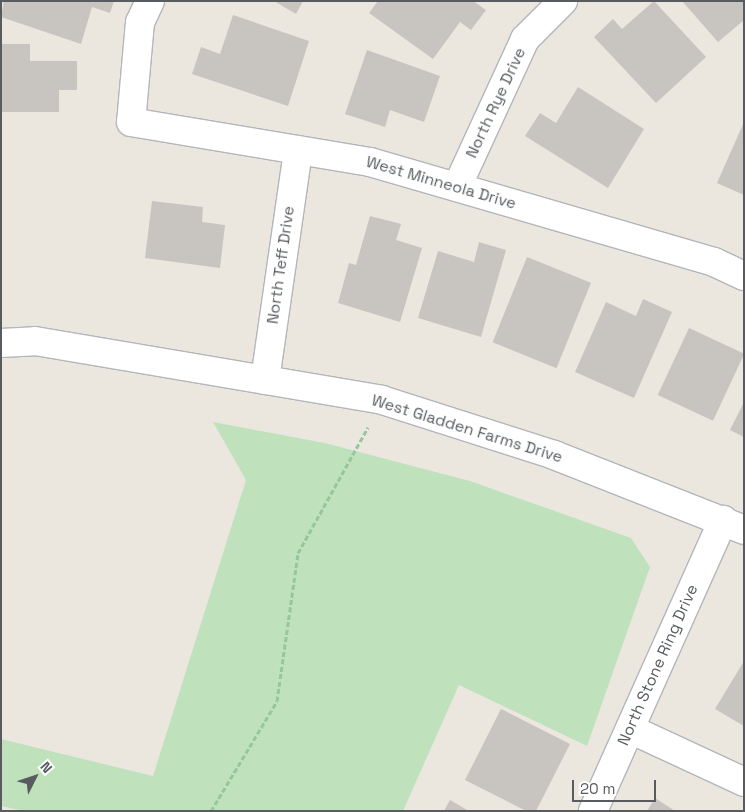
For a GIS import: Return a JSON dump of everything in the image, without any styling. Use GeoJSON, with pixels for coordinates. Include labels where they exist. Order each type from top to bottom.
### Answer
{"type":"FeatureCollection","features":[{"type":"Feature","properties":{"kind":"street","name":"West Minneola Drive"},"geometry":{"type":"LineString","coordinates":[[150,1],[140,22],[131,122],[370,162],[714,262],[744,276]]}},
{"type":"Feature","properties":{"kind":"street","name":"North Rye Drive"},"geometry":{"type":"LineString","coordinates":[[457,187],[525,39],[563,1]]}},
{"type":"Feature","properties":{"kind":"street","name":"North Teff Drive"},"geometry":{"type":"LineString","coordinates":[[265,380],[298,150]]}},
{"type":"Feature","properties":{"kind":"street","name":"West Gladden Farms Drive"},"geometry":{"type":"LineString","coordinates":[[1,343],[35,341],[382,400],[554,455],[734,525]]}},
{"type":"Feature","properties":{"kind":"street","name":"North Stone Ring Drive"},"geometry":{"type":"LineString","coordinates":[[593,811],[630,729],[734,525]]}},
{"type":"Feature","properties":{"kind":"street"},"geometry":{"type":"LineString","coordinates":[[630,729],[744,782]]}},
{"type":"Feature","properties":{"kind":"path"},"geometry":{"type":"LineString","coordinates":[[211,811],[277,701],[298,553],[382,400]]}},
{"type":"Feature","properties":{"kind":"green space"},"geometry":{"type":"Polygon","coordinates":[[[213,422],[325,443],[470,481],[631,538],[650,567],[587,746],[459,685],[403,811],[24,811],[1,806],[1,739],[153,776],[246,480],[213,422]]]}},
{"type":"Feature","properties":{"kind":"building"},"geometry":{"type":"Polygon","coordinates":[[[4,1],[114,1],[110,13],[92,7],[81,44],[1,17],[4,1]]]}},
{"type":"Feature","properties":{"kind":"building"},"geometry":{"type":"Polygon","coordinates":[[[274,1],[303,1],[296,14],[274,1]]]}},
{"type":"Feature","properties":{"kind":"building"},"geometry":{"type":"Polygon","coordinates":[[[378,1],[473,1],[486,10],[471,30],[460,22],[433,59],[369,13],[378,1]]]}},
{"type":"Feature","properties":{"kind":"building"},"geometry":{"type":"Polygon","coordinates":[[[654,1],[706,57],[656,103],[594,37],[613,19],[622,29],[654,1]]]}},
{"type":"Feature","properties":{"kind":"building"},"geometry":{"type":"Polygon","coordinates":[[[682,1],[744,1],[744,20],[718,42],[682,1]]]}},
{"type":"Feature","properties":{"kind":"building"},"geometry":{"type":"Polygon","coordinates":[[[233,15],[309,41],[288,106],[192,74],[201,47],[220,54],[233,15]]]}},
{"type":"Feature","properties":{"kind":"building"},"geometry":{"type":"Polygon","coordinates":[[[1,44],[30,44],[30,61],[77,61],[77,90],[59,90],[59,112],[1,112],[1,44]]]}},
{"type":"Feature","properties":{"kind":"building"},"geometry":{"type":"Polygon","coordinates":[[[367,50],[440,76],[424,122],[390,110],[385,127],[345,114],[367,50]]]}},
{"type":"Feature","properties":{"kind":"building"},"geometry":{"type":"Polygon","coordinates":[[[578,87],[644,129],[608,188],[525,136],[540,113],[556,123],[578,87]]]}},
{"type":"Feature","properties":{"kind":"building"},"geometry":{"type":"Polygon","coordinates":[[[744,122],[744,195],[717,183],[744,122]]]}},
{"type":"Feature","properties":{"kind":"building"},"geometry":{"type":"Polygon","coordinates":[[[152,201],[203,207],[202,222],[225,225],[220,268],[145,258],[152,201]]]}},
{"type":"Feature","properties":{"kind":"building"},"geometry":{"type":"Polygon","coordinates":[[[370,216],[401,224],[396,240],[422,248],[400,322],[338,303],[349,263],[356,265],[370,216]]]}},
{"type":"Feature","properties":{"kind":"building"},"geometry":{"type":"Polygon","coordinates":[[[479,242],[506,250],[481,337],[418,318],[438,251],[474,262],[479,242]]]}},
{"type":"Feature","properties":{"kind":"building"},"geometry":{"type":"Polygon","coordinates":[[[527,257],[591,283],[557,368],[493,342],[527,257]]]}},
{"type":"Feature","properties":{"kind":"building"},"geometry":{"type":"Polygon","coordinates":[[[643,299],[672,312],[634,398],[575,372],[606,302],[636,316],[643,299]]]}},
{"type":"Feature","properties":{"kind":"building"},"geometry":{"type":"Polygon","coordinates":[[[689,328],[744,354],[713,421],[658,395],[689,328]]]}},
{"type":"Feature","properties":{"kind":"building"},"geometry":{"type":"Polygon","coordinates":[[[744,402],[744,437],[730,430],[744,402]]]}},
{"type":"Feature","properties":{"kind":"building"},"geometry":{"type":"Polygon","coordinates":[[[744,661],[744,726],[715,709],[744,661]]]}},
{"type":"Feature","properties":{"kind":"building"},"geometry":{"type":"Polygon","coordinates":[[[501,709],[570,744],[536,811],[526,811],[465,780],[501,709]]]}},
{"type":"Feature","properties":{"kind":"building"},"geometry":{"type":"Polygon","coordinates":[[[655,798],[675,811],[647,811],[655,798]]]}},
{"type":"Feature","properties":{"kind":"building"},"geometry":{"type":"Polygon","coordinates":[[[450,800],[469,811],[444,811],[450,800]]]}}]}
